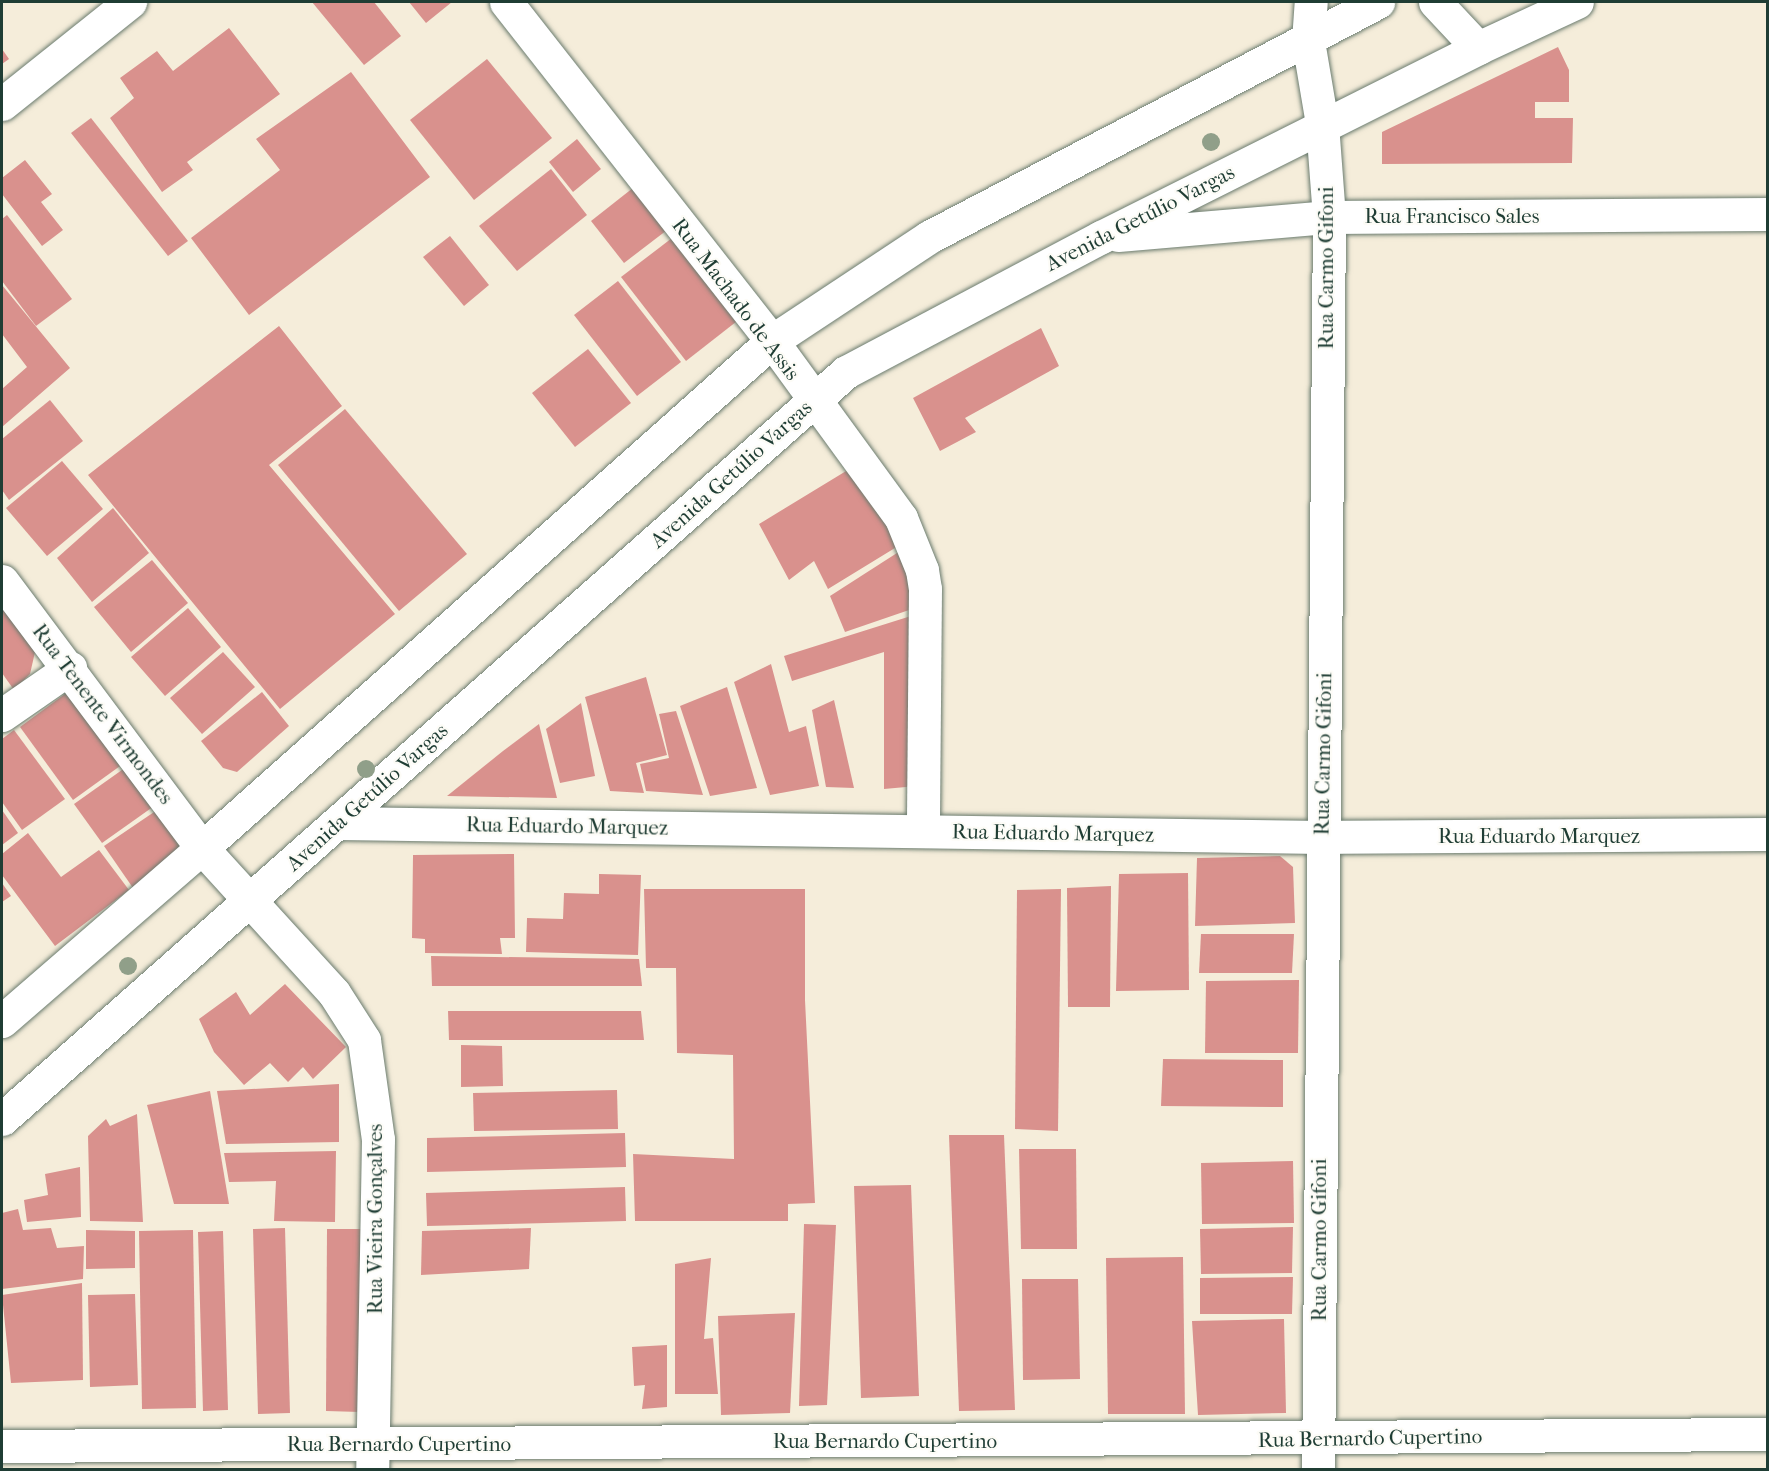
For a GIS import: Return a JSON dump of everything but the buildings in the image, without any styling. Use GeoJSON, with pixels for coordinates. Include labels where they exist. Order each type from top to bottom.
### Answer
{"type":"FeatureCollection","features":[{"type":"Feature","properties":{"kind":"street"},"geometry":{"type":"LineString","coordinates":[[2,104],[130,2]]}},
{"type":"Feature","properties":{"kind":"street","name":"Rua Machado de Assis"},"geometry":{"type":"LineString","coordinates":[[507,2],[772,341],[813,401],[901,518],[922,570],[926,633],[923,831]]}},
{"type":"Feature","properties":{"kind":"street","name":"Rua Carmo Gifoni"},"geometry":{"type":"LineString","coordinates":[[1311,2],[1308,41],[1322,124],[1329,217],[1318,1454]]}},
{"type":"Feature","properties":{"kind":"street"},"geometry":{"type":"LineString","coordinates":[[2,1021],[202,848],[772,341],[929,237],[1308,41],[1378,2]]}},
{"type":"Feature","properties":{"kind":"street"},"geometry":{"type":"LineString","coordinates":[[1435,2],[1478,48]]}},
{"type":"Feature","properties":{"kind":"street","name":"Avenida Getúlio Vargas"},"geometry":{"type":"LineString","coordinates":[[3,1114],[339,823],[846,372],[1101,237],[1322,124],[1576,2]]}},
{"type":"Feature","properties":{"kind":"street","name":"Rua Francisco Sales"},"geometry":{"type":"LineString","coordinates":[[1101,237],[1329,217],[1767,214]]}},
{"type":"Feature","properties":{"kind":"street","name":"Rua Tenente Virmondes"},"geometry":{"type":"LineString","coordinates":[[2,581],[70,668],[202,848]]}},
{"type":"Feature","properties":{"kind":"street"},"geometry":{"type":"LineString","coordinates":[[2,714],[70,668]]}},
{"type":"Feature","properties":{"kind":"street","name":"Rua Eduardo Marquez"},"geometry":{"type":"LineString","coordinates":[[339,823],[1322,837],[1767,834]]}},
{"type":"Feature","properties":{"kind":"street","name":"Rua Vieira Gonçalves"},"geometry":{"type":"LineString","coordinates":[[202,848],[334,993],[364,1040],[378,1139],[373,1457]]}},
{"type":"Feature","properties":{"kind":"street","name":"Rua Bernardo Cupertino"},"geometry":{"type":"LineString","coordinates":[[2,1446],[373,1457],[1318,1454],[1767,1434]]}}]}
